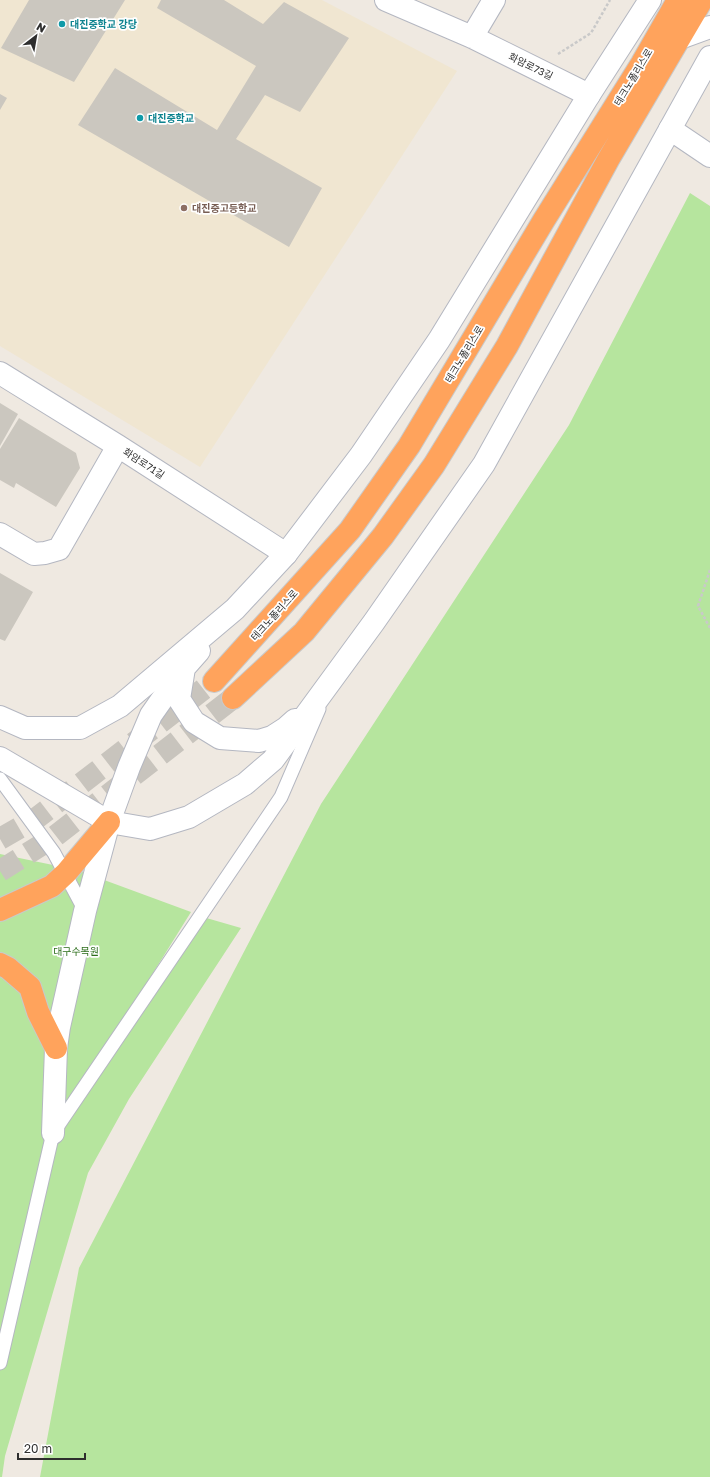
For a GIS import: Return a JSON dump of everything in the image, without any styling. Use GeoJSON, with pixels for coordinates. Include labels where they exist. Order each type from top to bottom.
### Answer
{"type":"FeatureCollection","features":[{"type":"Feature","properties":{"kind":"highway","name":"테크노폴리스로"},"geometry":{"type":"LineString","coordinates":[[214,681],[350,530],[409,446],[540,225],[642,63],[678,0]]}},
{"type":"Feature","properties":{"kind":"highway"},"geometry":{"type":"LineString","coordinates":[[233,698],[304,632],[383,536],[434,465],[507,346],[608,160],[702,0]]}},
{"type":"Feature","properties":{"kind":"highway"},"geometry":{"type":"LineString","coordinates":[[0,910],[52,886],[66,873],[109,822]]}},
{"type":"Feature","properties":{"kind":"highway"},"geometry":{"type":"LineString","coordinates":[[0,964],[8,968],[30,987],[38,1012],[56,1048]]}},
{"type":"Feature","properties":{"kind":"main road","name":"화암로73길"},"geometry":{"type":"LineString","coordinates":[[386,0],[472,37],[589,95]]}},
{"type":"Feature","properties":{"kind":"main road"},"geometry":{"type":"LineString","coordinates":[[472,37],[494,0]]}},
{"type":"Feature","properties":{"kind":"main road"},"geometry":{"type":"LineString","coordinates":[[53,1133],[56,1048],[59,1027],[85,911],[109,822],[129,767],[151,715],[184,668],[235,608],[286,554],[361,455],[439,340],[589,95],[650,0]]}},
{"type":"Feature","properties":{"kind":"main road"},"geometry":{"type":"LineString","coordinates":[[680,38],[710,27]]}},
{"type":"Feature","properties":{"kind":"main road"},"geometry":{"type":"LineString","coordinates":[[0,758],[109,822],[150,829],[189,817],[245,784],[273,760],[374,622],[484,464],[710,57]]}},
{"type":"Feature","properties":{"kind":"main road"},"geometry":{"type":"LineString","coordinates":[[670,129],[710,156]]}},
{"type":"Feature","properties":{"kind":"main road","name":"화암로71길"},"geometry":{"type":"LineString","coordinates":[[0,374],[118,446],[286,554]]}},
{"type":"Feature","properties":{"kind":"main road"},"geometry":{"type":"LineString","coordinates":[[0,534],[34,554],[44,553],[59,548],[118,446]]}},
{"type":"Feature","properties":{"kind":"main road"},"geometry":{"type":"LineString","coordinates":[[0,717],[25,728],[80,728],[120,706],[235,608]]}},
{"type":"Feature","properties":{"kind":"main road"},"geometry":{"type":"LineString","coordinates":[[184,668],[179,699],[194,722],[220,738],[259,741],[272,737],[286,728],[331,682]]}},
{"type":"Feature","properties":{"kind":"lane"},"geometry":{"type":"LineString","coordinates":[[0,1363],[53,1133],[280,797],[331,682]]}},
{"type":"Feature","properties":{"kind":"lane"},"geometry":{"type":"LineString","coordinates":[[0,779],[54,854],[66,873],[85,911]]}},
{"type":"Feature","properties":{"kind":"path"},"geometry":{"type":"LineString","coordinates":[[555,56],[591,33],[610,0]]}},
{"type":"Feature","properties":{"kind":"path"},"geometry":{"type":"LineString","coordinates":[[710,570],[698,606],[710,628]]}},
{"type":"Feature","properties":{"kind":"shaded area","name":"대진중고등학교"},"geometry":{"type":"Polygon","coordinates":[[[0,0],[322,0],[457,71],[200,467],[0,346],[0,0]]]}},
{"type":"Feature","properties":{"kind":"green space"},"geometry":{"type":"Polygon","coordinates":[[[690,193],[710,206],[710,1477],[40,1477],[79,1268],[321,804],[569,425],[690,193]]]}},
{"type":"Feature","properties":{"kind":"green space","name":"대구수목원"},"geometry":{"type":"Polygon","coordinates":[[[0,854],[77,870],[191,912],[67,1111],[196,915],[241,928],[129,1099],[88,1173],[5,1456],[2,1477],[0,1477],[0,854]]]}},
{"type":"Feature","properties":{"kind":"building","name":"대진중학교 강당"},"geometry":{"type":"Polygon","coordinates":[[[29,0],[125,0],[74,82],[1,48],[29,0]]]}},
{"type":"Feature","properties":{"kind":"building","name":"대진중학교"},"geometry":{"type":"Polygon","coordinates":[[[161,0],[224,0],[263,24],[284,2],[349,38],[300,112],[265,95],[236,139],[322,188],[289,247],[78,125],[115,68],[217,130],[256,66],[157,8],[161,0]]]}},
{"type":"Feature","properties":{"kind":"building"},"geometry":{"type":"Polygon","coordinates":[[[0,94],[7,98],[0,110],[0,94]]]}},
{"type":"Feature","properties":{"kind":"building"},"geometry":{"type":"Polygon","coordinates":[[[0,403],[18,414],[0,446],[0,403]]]}},
{"type":"Feature","properties":{"kind":"building"},"geometry":{"type":"Polygon","coordinates":[[[19,418],[76,453],[80,468],[56,507],[16,483],[14,488],[0,480],[0,449],[19,418]]]}},
{"type":"Feature","properties":{"kind":"building"},"geometry":{"type":"Polygon","coordinates":[[[0,573],[33,592],[5,641],[0,639],[0,573]]]}},
{"type":"Feature","properties":{"kind":"tunnel"},"geometry":{"type":"LineString","coordinates":[[0,839],[38,817],[214,681]]}},
{"type":"Feature","properties":{"kind":"tunnel"},"geometry":{"type":"LineString","coordinates":[[0,871],[54,837],[233,698]]}},
{"type":"Feature","properties":{"kind":"place","name":"대진중학교 강당"},"geometry":{"type":"Point","coordinates":[62,24]}},
{"type":"Feature","properties":{"kind":"place","name":"대진중학교"},"geometry":{"type":"Point","coordinates":[140,118]}},
{"type":"Feature","properties":{"kind":"place","name":"대진중고등학교"},"geometry":{"type":"Point","coordinates":[184,208]}}]}
